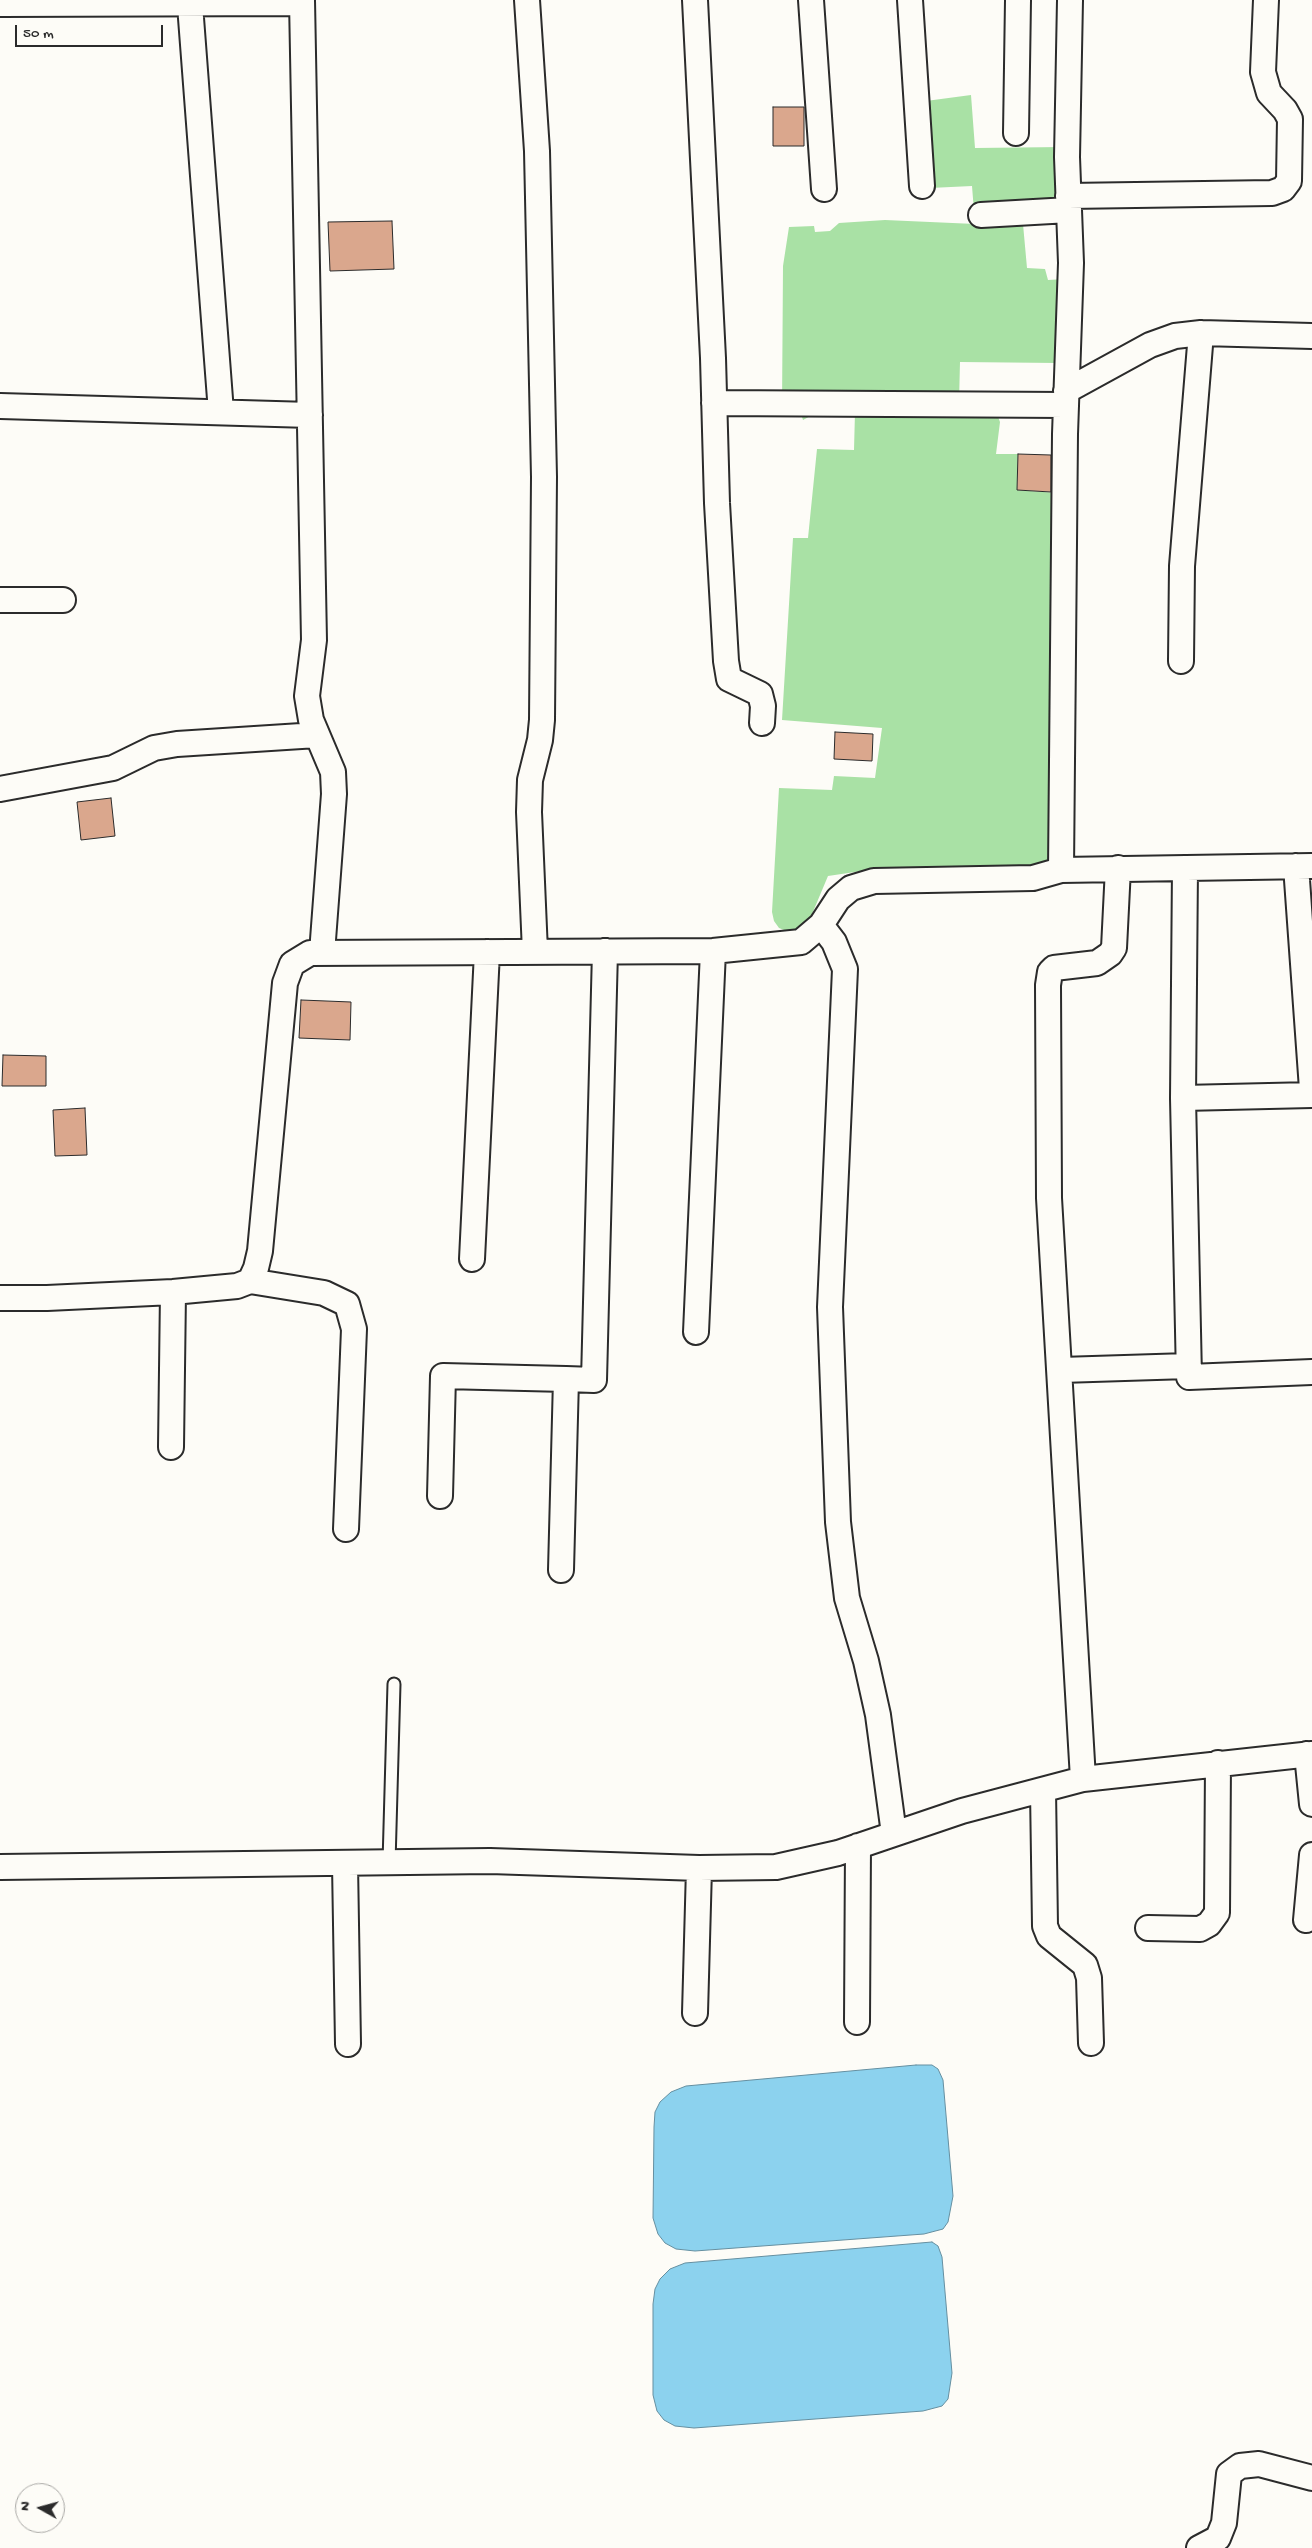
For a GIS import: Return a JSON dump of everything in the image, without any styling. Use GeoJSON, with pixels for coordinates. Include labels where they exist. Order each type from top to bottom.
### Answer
{"type":"FeatureCollection","features":[{"type":"Feature","properties":{"kind":"street"},"geometry":{"type":"LineString","coordinates":[[527,0],[537,151],[544,476],[542,720],[540,740],[530,780],[529,812],[535,952]]}},
{"type":"Feature","properties":{"kind":"street"},"geometry":{"type":"LineString","coordinates":[[694,0],[726,661],[729,679],[760,694],[763,706],[762,722]]}},
{"type":"Feature","properties":{"kind":"street"},"geometry":{"type":"LineString","coordinates":[[811,0],[824,189]]}},
{"type":"Feature","properties":{"kind":"street"},"geometry":{"type":"LineString","coordinates":[[910,0],[922,186]]}},
{"type":"Feature","properties":{"kind":"street"},"geometry":{"type":"LineString","coordinates":[[1016,133],[1018,0]]}},
{"type":"Feature","properties":{"kind":"street"},"geometry":{"type":"LineString","coordinates":[[1060,870],[1066,398],[1071,264],[1067,158],[1070,0]]}},
{"type":"Feature","properties":{"kind":"street"},"geometry":{"type":"LineString","coordinates":[[981,215],[1069,203],[1272,193],[1283,189],[1289,181],[1290,119],[1285,110],[1269,93],[1263,72],[1266,0]]}},
{"type":"Feature","properties":{"kind":"street"},"geometry":{"type":"LineString","coordinates":[[0,4],[190,4],[302,1],[314,640],[307,696],[311,720],[333,772],[334,794],[322,953]]}},
{"type":"Feature","properties":{"kind":"street"},"geometry":{"type":"LineString","coordinates":[[190,4],[221,412]]}},
{"type":"Feature","properties":{"kind":"street"},"geometry":{"type":"LineString","coordinates":[[714,403],[1066,398],[1150,345],[1175,336],[1201,333],[1312,336]]}},
{"type":"Feature","properties":{"kind":"street"},"geometry":{"type":"LineString","coordinates":[[1180,661],[1182,566],[1201,333]]}},
{"type":"Feature","properties":{"kind":"street"},"geometry":{"type":"LineString","coordinates":[[0,406],[310,415]]}},
{"type":"Feature","properties":{"kind":"street"},"geometry":{"type":"LineString","coordinates":[[0,600],[63,600]]}},
{"type":"Feature","properties":{"kind":"street"},"geometry":{"type":"LineString","coordinates":[[0,789],[113,768],[154,748],[177,744],[317,735]]}},
{"type":"Feature","properties":{"kind":"street"},"geometry":{"type":"LineString","coordinates":[[250,1281],[256,1268],[260,1251],[285,984],[292,964],[298,958],[310,953],[713,951],[801,942],[821,925],[838,899],[862,884],[886,880],[1033,878],[1060,870],[1118,868],[1304,866],[1312,1089]]}},
{"type":"Feature","properties":{"kind":"street"},"geometry":{"type":"LineString","coordinates":[[1083,1779],[1061,1370],[1049,1198],[1048,985],[1050,972],[1054,968],[1097,964],[1110,954],[1114,948],[1118,868]]}},
{"type":"Feature","properties":{"kind":"street"},"geometry":{"type":"LineString","coordinates":[[1185,868],[1183,1098],[1188,1377],[1312,1372]]}},
{"type":"Feature","properties":{"kind":"street"},"geometry":{"type":"LineString","coordinates":[[821,925],[834,942],[845,970],[830,1307],[838,1522],[847,1598],[866,1661],[878,1715],[894,1834]]}},
{"type":"Feature","properties":{"kind":"street"},"geometry":{"type":"LineString","coordinates":[[440,1496],[443,1376],[594,1380],[605,951]]}},
{"type":"Feature","properties":{"kind":"street"},"geometry":{"type":"LineString","coordinates":[[696,1332],[713,951]]}},
{"type":"Feature","properties":{"kind":"street"},"geometry":{"type":"LineString","coordinates":[[472,1258],[487,952]]}},
{"type":"Feature","properties":{"kind":"street"},"geometry":{"type":"LineString","coordinates":[[1183,1098],[1312,1096]]}},
{"type":"Feature","properties":{"kind":"street"},"geometry":{"type":"LineString","coordinates":[[0,1298],[173,1292],[238,1286],[250,1281],[324,1294],[347,1304],[354,1328],[346,1529]]}},
{"type":"Feature","properties":{"kind":"street"},"geometry":{"type":"LineString","coordinates":[[171,1447],[173,1292]]}},
{"type":"Feature","properties":{"kind":"street"},"geometry":{"type":"LineString","coordinates":[[1061,1370],[1188,1366]]}},
{"type":"Feature","properties":{"kind":"street"},"geometry":{"type":"LineString","coordinates":[[561,1570],[566,1379]]}},
{"type":"Feature","properties":{"kind":"street"},"geometry":{"type":"LineString","coordinates":[[0,1867],[490,1861],[700,1868],[776,1867],[858,1846],[962,1811],[1083,1779],[1310,1754],[1312,1804]]}},
{"type":"Feature","properties":{"kind":"street"},"geometry":{"type":"LineString","coordinates":[[1148,1928],[1200,1929],[1210,1924],[1217,1913],[1218,1763]]}},
{"type":"Feature","properties":{"kind":"street"},"geometry":{"type":"LineString","coordinates":[[1043,1790],[1045,1926],[1049,1936],[1075,1954],[1085,1965],[1088,1978],[1091,2044]]}},
{"type":"Feature","properties":{"kind":"street"},"geometry":{"type":"LineString","coordinates":[[857,2022],[858,1846]]}},
{"type":"Feature","properties":{"kind":"street"},"geometry":{"type":"LineString","coordinates":[[1306,1920],[1312,1855]]}},
{"type":"Feature","properties":{"kind":"street"},"geometry":{"type":"LineString","coordinates":[[345,1864],[348,2044]]}},
{"type":"Feature","properties":{"kind":"street"},"geometry":{"type":"LineString","coordinates":[[695,2013],[700,1868]]}},
{"type":"Feature","properties":{"kind":"street"},"geometry":{"type":"LineString","coordinates":[[1199,2548],[1218,2538],[1224,2523],[1229,2474],[1240,2466],[1259,2464],[1312,2478]]}},
{"type":"Feature","properties":{"kind":"lane"},"geometry":{"type":"LineString","coordinates":[[389,1863],[394,1684]]}},
{"type":"Feature","properties":{"kind":"green space"},"geometry":{"type":"Polygon","coordinates":[[[971,95],[975,148],[1063,147],[1062,221],[1023,224],[1027,268],[1045,269],[1048,280],[1065,279],[1057,363],[960,362],[959,402],[992,401],[1000,422],[996,454],[1018,454],[1017,490],[1057,493],[1054,861],[1039,866],[882,868],[828,876],[807,926],[789,932],[779,928],[774,921],[772,912],[779,788],[832,790],[834,776],[875,778],[882,728],[782,720],[793,538],[808,538],[817,449],[854,450],[855,412],[820,411],[803,420],[800,411],[782,408],[783,266],[789,227],[814,226],[815,232],[830,231],[839,223],[885,220],[975,224],[972,186],[930,188],[926,101],[971,95]]]}},
{"type":"Feature","properties":{"kind":"water"},"geometry":{"type":"Polygon","coordinates":[[[932,2065],[938,2069],[943,2080],[953,2196],[948,2222],[943,2229],[924,2234],[695,2251],[676,2249],[665,2243],[658,2234],[653,2218],[655,2112],[660,2102],[671,2092],[686,2086],[932,2065]]]}},
{"type":"Feature","properties":{"kind":"water"},"geometry":{"type":"Polygon","coordinates":[[[932,2242],[938,2246],[942,2257],[952,2373],[948,2399],[942,2406],[923,2411],[694,2428],[675,2426],[664,2420],[657,2411],[653,2395],[653,2304],[655,2289],[660,2279],[670,2269],[685,2263],[932,2242]]]}},
{"type":"Feature","properties":{"kind":"building"},"geometry":{"type":"Polygon","coordinates":[[[773,107],[804,107],[804,146],[773,146],[773,107]]]}},
{"type":"Feature","properties":{"kind":"building"},"geometry":{"type":"Polygon","coordinates":[[[392,221],[394,269],[330,271],[328,222],[392,221]]]}},
{"type":"Feature","properties":{"kind":"building"},"geometry":{"type":"Polygon","coordinates":[[[1018,454],[1051,455],[1051,492],[1017,490],[1018,454]]]}},
{"type":"Feature","properties":{"kind":"building"},"geometry":{"type":"Polygon","coordinates":[[[835,732],[873,734],[872,761],[834,759],[835,732]]]}},
{"type":"Feature","properties":{"kind":"building"},"geometry":{"type":"Polygon","coordinates":[[[111,798],[115,836],[81,840],[77,802],[111,798]]]}},
{"type":"Feature","properties":{"kind":"building"},"geometry":{"type":"Polygon","coordinates":[[[301,1000],[351,1002],[350,1040],[299,1038],[301,1000]]]}},
{"type":"Feature","properties":{"kind":"building"},"geometry":{"type":"Polygon","coordinates":[[[3,1055],[46,1056],[46,1086],[2,1086],[3,1055]]]}},
{"type":"Feature","properties":{"kind":"building"},"geometry":{"type":"Polygon","coordinates":[[[85,1108],[87,1155],[55,1156],[53,1110],[85,1108]]]}}]}
